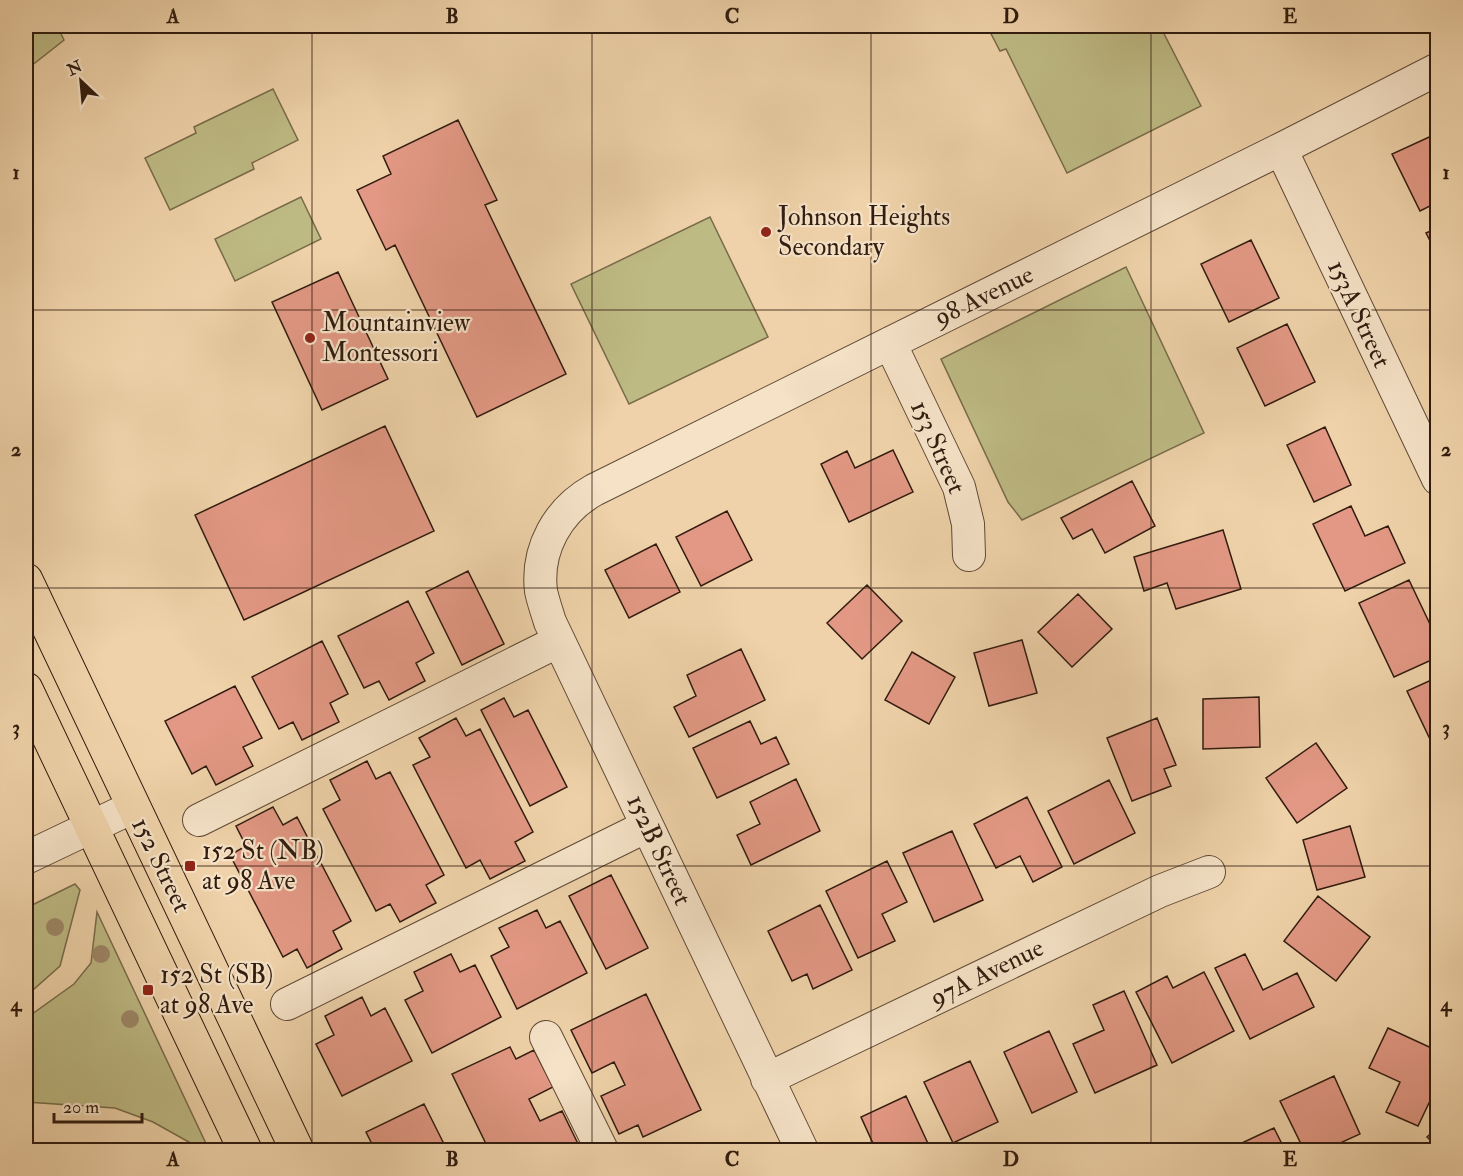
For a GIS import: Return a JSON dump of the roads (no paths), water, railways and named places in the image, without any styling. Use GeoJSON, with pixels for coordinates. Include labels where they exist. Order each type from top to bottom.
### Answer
{"type":"FeatureCollection","features":[{"type":"Feature","properties":{"kind":"main road","name":"152 Street"},"geometry":{"type":"LineString","coordinates":[[26,579],[297,1150]]}},
{"type":"Feature","properties":{"kind":"main road","name":"152 Street"},"geometry":{"type":"LineString","coordinates":[[26,689],[245,1150]]}},
{"type":"Feature","properties":{"kind":"street","name":"98 Avenue"},"geometry":{"type":"LineString","coordinates":[[547,543],[565,513],[584,496],[1437,69]]}},
{"type":"Feature","properties":{"kind":"street","name":"153A Street"},"geometry":{"type":"LineString","coordinates":[[1281,149],[1437,479]]}},
{"type":"Feature","properties":{"kind":"street","name":"153 Street"},"geometry":{"type":"LineString","coordinates":[[890,343],[959,487],[968,524],[969,555]]}},
{"type":"Feature","properties":{"kind":"street","name":"152B Street"},"geometry":{"type":"LineString","coordinates":[[547,543],[541,566],[541,588],[550,622],[802,1150]]}},
{"type":"Feature","properties":{"kind":"street"},"geometry":{"type":"LineString","coordinates":[[199,820],[559,641]]}},
{"type":"Feature","properties":{"kind":"street"},"geometry":{"type":"LineString","coordinates":[[26,858],[133,807]]}},
{"type":"Feature","properties":{"kind":"street"},"geometry":{"type":"LineString","coordinates":[[286,1004],[647,826]]}},
{"type":"Feature","properties":{"kind":"street","name":"97A Avenue"},"geometry":{"type":"LineString","coordinates":[[767,1078],[1160,891],[1209,872]]}},
{"type":"Feature","properties":{"kind":"street"},"geometry":{"type":"LineString","coordinates":[[546,1037],[602,1150]]}},
{"type":"Feature","properties":{"kind":"place","name":"Johnson Heights Secondary"},"geometry":{"type":"Point","coordinates":[766,232]}},
{"type":"Feature","properties":{"kind":"place","name":"Mountainview Montessori"},"geometry":{"type":"Point","coordinates":[310,338]}},
{"type":"Feature","properties":{"kind":"place","name":"152 St (NB) at 98 Ave"},"geometry":{"type":"Point","coordinates":[190,866]}},
{"type":"Feature","properties":{"kind":"place","name":"152 St (SB) at 98 Ave"},"geometry":{"type":"Point","coordinates":[148,990]}}]}
